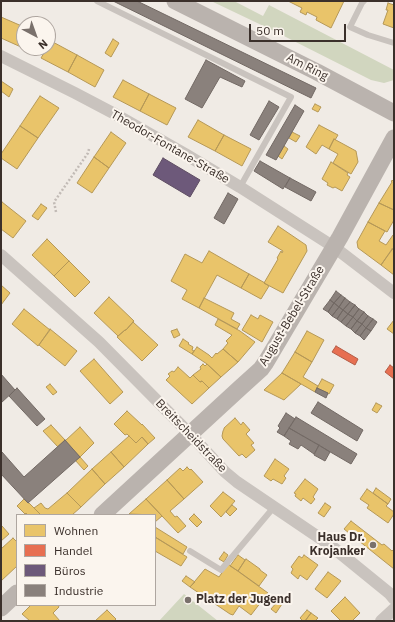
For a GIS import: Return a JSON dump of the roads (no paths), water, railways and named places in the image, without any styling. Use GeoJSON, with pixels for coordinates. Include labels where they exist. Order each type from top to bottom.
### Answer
{"type":"FeatureCollection","features":[{"type":"Feature","properties":{"kind":"street","name":"Am Ring"},"geometry":{"type":"LineString","coordinates":[[175,1],[317,72],[394,114]]}},
{"type":"Feature","properties":{"kind":"street","name":"Theodor-Fontane-Straße"},"geometry":{"type":"LineString","coordinates":[[1,56],[125,119],[240,187],[334,247],[394,293]]}},
{"type":"Feature","properties":{"kind":"street","name":"August-Bebel-Straße"},"geometry":{"type":"LineString","coordinates":[[103,514],[261,369],[334,247],[394,138]]}},
{"type":"Feature","properties":{"kind":"street","name":"Breitscheidstraße"},"geometry":{"type":"LineString","coordinates":[[1,255],[99,342],[190,434],[225,472],[237,482],[335,549],[389,593],[394,599]]}},
{"type":"Feature","properties":{"kind":"street"},"geometry":{"type":"LineString","coordinates":[[1,608],[16,594]]}},
{"type":"Feature","properties":{"kind":"street"},"geometry":{"type":"LineString","coordinates":[[381,621],[394,609]]}},
{"type":"Feature","properties":{"kind":"lane"},"geometry":{"type":"LineString","coordinates":[[97,1],[291,97],[240,187]]}},
{"type":"Feature","properties":{"kind":"lane"},"geometry":{"type":"LineString","coordinates":[[362,2],[350,27],[368,35],[394,42]]}},
{"type":"Feature","properties":{"kind":"lane"},"geometry":{"type":"LineString","coordinates":[[190,550],[221,570],[274,507]]}},
{"type":"Feature","properties":{"kind":"place","name":"Haus Dr. Krojanker"},"geometry":{"type":"Point","coordinates":[373,545]}},
{"type":"Feature","properties":{"kind":"place","name":"Platz der Jugend"},"geometry":{"type":"Point","coordinates":[188,600]}}]}
